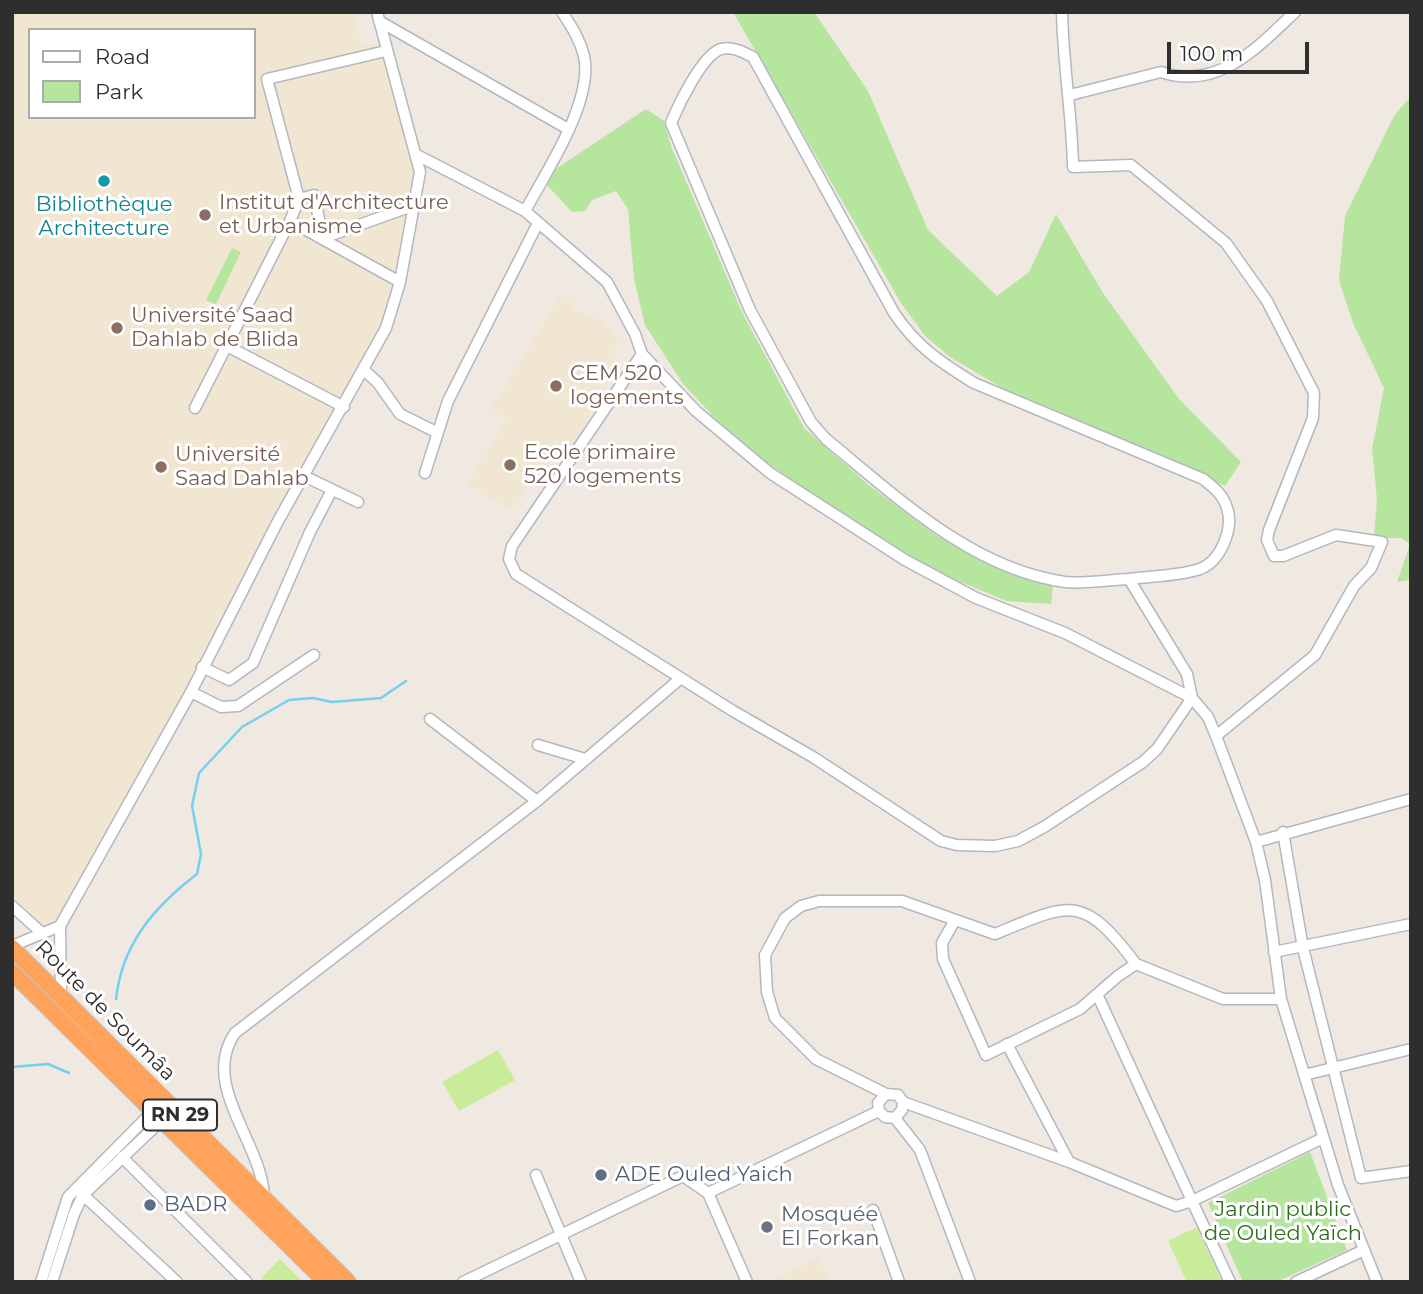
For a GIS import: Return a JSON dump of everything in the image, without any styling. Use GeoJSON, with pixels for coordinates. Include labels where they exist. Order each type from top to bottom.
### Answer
{"type":"FeatureCollection","features":[{"type":"Feature","properties":{"kind":"highway","name":"Route de Soumâa"},"geometry":{"type":"LineString","coordinates":[[12,947],[260,1206],[326,1282]]}},
{"type":"Feature","properties":{"kind":"highway","name":"Route de Soumâa"},"geometry":{"type":"LineString","coordinates":[[12,972],[158,1114],[348,1282]]}},
{"type":"Feature","properties":{"kind":"street"},"geometry":{"type":"LineString","coordinates":[[525,211],[568,129],[582,88],[584,57],[577,36],[562,12]]}},
{"type":"Feature","properties":{"kind":"street"},"geometry":{"type":"LineString","coordinates":[[1062,12],[1063,67],[1069,95],[1073,167],[1131,165],[1226,243],[1267,301],[1305,370],[1314,393],[1315,407],[1269,530],[1267,540],[1274,556],[1283,556],[1336,535],[1382,542],[1371,568],[1354,586],[1315,654],[1216,736]]}},
{"type":"Feature","properties":{"kind":"street"},"geometry":{"type":"LineString","coordinates":[[1069,95],[1161,72],[1174,77],[1219,74],[1252,54],[1295,12]]}},
{"type":"Feature","properties":{"kind":"street"},"geometry":{"type":"LineString","coordinates":[[378,17],[568,129]]}},
{"type":"Feature","properties":{"kind":"street"},"geometry":{"type":"LineString","coordinates":[[61,997],[60,926],[191,692],[304,476],[386,328],[400,282],[420,172],[378,17]]}},
{"type":"Feature","properties":{"kind":"street"},"geometry":{"type":"LineString","coordinates":[[723,48],[737,49],[753,57],[894,313],[913,340],[940,362],[974,383],[1203,479],[1221,495],[1228,509],[1229,525],[1224,545],[1214,559],[1201,568],[1129,579],[1067,582],[1010,567],[928,522],[826,439],[811,422],[750,310],[671,123],[677,107],[713,53],[723,48]]}},
{"type":"Feature","properties":{"kind":"street"},"geometry":{"type":"LineString","coordinates":[[195,408],[299,199],[267,79],[386,51]]}},
{"type":"Feature","properties":{"kind":"street"},"geometry":{"type":"LineString","coordinates":[[417,155],[525,211],[607,282],[635,334],[642,354],[696,411],[770,473],[905,560],[976,598],[1065,633],[1192,698],[1208,717],[1256,842],[1265,880],[1281,999],[1338,1185],[1377,1282]]}},
{"type":"Feature","properties":{"kind":"street"},"geometry":{"type":"LineString","coordinates":[[299,199],[314,195],[323,238]]}},
{"type":"Feature","properties":{"kind":"street"},"geometry":{"type":"LineString","coordinates":[[323,238],[412,206]]}},
{"type":"Feature","properties":{"kind":"street"},"geometry":{"type":"LineString","coordinates":[[289,221],[400,282]]}},
{"type":"Feature","properties":{"kind":"street"},"geometry":{"type":"LineString","coordinates":[[425,473],[436,432],[538,223]]}},
{"type":"Feature","properties":{"kind":"street"},"geometry":{"type":"LineString","coordinates":[[227,346],[344,407]]}},
{"type":"Feature","properties":{"kind":"street"},"geometry":{"type":"LineString","coordinates":[[642,354],[512,546],[509,559],[516,575],[813,757],[941,841],[957,845],[995,846],[1018,841],[1044,827],[1157,750],[1192,698],[1187,674],[1129,579]]}},
{"type":"Feature","properties":{"kind":"street"},"geometry":{"type":"LineString","coordinates":[[364,370],[378,383],[400,414],[436,432]]}},
{"type":"Feature","properties":{"kind":"street"},"geometry":{"type":"LineString","coordinates":[[304,476],[358,502]]}},
{"type":"Feature","properties":{"kind":"street"},"geometry":{"type":"LineString","coordinates":[[202,667],[229,680],[253,663],[310,532],[332,490]]}},
{"type":"Feature","properties":{"kind":"street"},"geometry":{"type":"LineString","coordinates":[[191,692],[221,707],[238,706],[314,655]]}},
{"type":"Feature","properties":{"kind":"street"},"geometry":{"type":"LineString","coordinates":[[260,1206],[264,1179],[235,1112],[225,1080],[224,1057],[235,1033],[537,801],[681,678]]}},
{"type":"Feature","properties":{"kind":"street"},"geometry":{"type":"LineString","coordinates":[[430,719],[537,801]]}},
{"type":"Feature","properties":{"kind":"street"},"geometry":{"type":"LineString","coordinates":[[538,746],[585,759]]}},
{"type":"Feature","properties":{"kind":"street"},"geometry":{"type":"LineString","coordinates":[[1256,842],[1283,832],[1411,799]]}},
{"type":"Feature","properties":{"kind":"street"},"geometry":{"type":"LineString","coordinates":[[1283,832],[1303,948],[1361,1178]]}},
{"type":"Feature","properties":{"kind":"street"},"geometry":{"type":"LineString","coordinates":[[1281,999],[1223,999],[1136,964],[1110,930],[1094,916],[1073,909],[1048,912],[995,934],[902,901],[819,901],[801,906],[785,918],[765,955],[766,992],[775,1018],[816,1059],[886,1094],[898,1095],[903,1102],[1069,1162],[1175,1206],[1192,1201],[1323,1138]]}},
{"type":"Feature","properties":{"kind":"street"},"geometry":{"type":"LineString","coordinates":[[12,906],[43,934]]}},
{"type":"Feature","properties":{"kind":"street"},"geometry":{"type":"LineString","coordinates":[[955,920],[942,943],[943,959],[986,1055],[1080,1009],[1136,964]]}},
{"type":"Feature","properties":{"kind":"street"},"geometry":{"type":"LineString","coordinates":[[1274,952],[1411,924]]}},
{"type":"Feature","properties":{"kind":"street"},"geometry":{"type":"LineString","coordinates":[[12,947],[60,926]]}},
{"type":"Feature","properties":{"kind":"street"},"geometry":{"type":"LineString","coordinates":[[1097,994],[1230,1282]]}},
{"type":"Feature","properties":{"kind":"street"},"geometry":{"type":"LineString","coordinates":[[1007,1044],[1069,1162]]}},
{"type":"Feature","properties":{"kind":"street"},"geometry":{"type":"LineString","coordinates":[[1304,1075],[1411,1049]]}},
{"type":"Feature","properties":{"kind":"street"},"geometry":{"type":"LineString","coordinates":[[886,1094],[880,1099],[879,1111],[885,1117],[895,1118],[920,1150],[970,1282]]}},
{"type":"Feature","properties":{"kind":"street"},"geometry":{"type":"LineString","coordinates":[[895,1118],[902,1110],[903,1102]]}},
{"type":"Feature","properties":{"kind":"street"},"geometry":{"type":"LineString","coordinates":[[708,1193],[879,1111]]}},
{"type":"Feature","properties":{"kind":"street"},"geometry":{"type":"LineString","coordinates":[[52,1282],[79,1191],[122,1157],[158,1114]]}},
{"type":"Feature","properties":{"kind":"street"},"geometry":{"type":"LineString","coordinates":[[41,1282],[62,1210],[158,1114]]}},
{"type":"Feature","properties":{"kind":"street"},"geometry":{"type":"LineString","coordinates":[[122,1157],[247,1282]]}},
{"type":"Feature","properties":{"kind":"street"},"geometry":{"type":"LineString","coordinates":[[1338,1185],[1361,1178],[1411,1171]]}},
{"type":"Feature","properties":{"kind":"street"},"geometry":{"type":"LineString","coordinates":[[536,1175],[581,1282]]}},
{"type":"Feature","properties":{"kind":"street"},"geometry":{"type":"LineString","coordinates":[[463,1282],[683,1176],[708,1193],[747,1282]]}},
{"type":"Feature","properties":{"kind":"street"},"geometry":{"type":"LineString","coordinates":[[79,1191],[177,1282]]}},
{"type":"Feature","properties":{"kind":"street"},"geometry":{"type":"LineString","coordinates":[[873,1210],[899,1282]]}},
{"type":"Feature","properties":{"kind":"street"},"geometry":{"type":"LineString","coordinates":[[1296,1282],[1364,1250]]}},
{"type":"Feature","properties":{"kind":"shaded area","name":"Université Saad Dahlab de Blida"},"geometry":{"type":"Polygon","coordinates":[[[12,12],[352,12],[362,47],[383,42],[420,172],[386,328],[60,926],[43,934],[12,906],[12,12]]]}},
{"type":"Feature","properties":{"kind":"shaded area","name":"CEM 520 logements"},"geometry":{"type":"Polygon","coordinates":[[[560,296],[572,302],[572,308],[600,320],[617,337],[615,339],[620,343],[613,353],[619,362],[571,448],[557,440],[511,511],[468,484],[506,419],[491,409],[560,296]]]}},
{"type":"Feature","properties":{"kind":"shaded area"},"geometry":{"type":"Polygon","coordinates":[[[819,1258],[829,1282],[765,1282],[819,1258]]]}},
{"type":"Feature","properties":{"kind":"green space"},"geometry":{"type":"Polygon","coordinates":[[[733,12],[814,12],[868,91],[928,230],[997,296],[1029,272],[1056,214],[1103,293],[1179,399],[1241,462],[1225,486],[1009,392],[950,357],[926,337],[901,303],[733,12]]]}},
{"type":"Feature","properties":{"kind":"green space"},"geometry":{"type":"Polygon","coordinates":[[[1411,96],[1411,580],[1397,582],[1410,544],[1402,538],[1374,538],[1377,499],[1372,449],[1384,388],[1353,323],[1339,280],[1345,216],[1394,116],[1411,96]]]}},
{"type":"Feature","properties":{"kind":"green space"},"geometry":{"type":"Polygon","coordinates":[[[646,109],[664,121],[671,146],[741,310],[804,428],[870,486],[937,536],[1021,577],[1053,585],[1051,604],[1007,601],[941,574],[882,542],[759,457],[715,418],[683,384],[645,325],[634,279],[628,209],[616,191],[592,200],[585,211],[572,212],[546,184],[554,170],[646,109]]]}},
{"type":"Feature","properties":{"kind":"green space"},"geometry":{"type":"Polygon","coordinates":[[[232,248],[241,252],[216,304],[206,300],[232,248]]]}},
{"type":"Feature","properties":{"kind":"green space"},"geometry":{"type":"Polygon","coordinates":[[[498,1050],[515,1080],[459,1111],[442,1082],[498,1050]]]}},
{"type":"Feature","properties":{"kind":"green space","name":"Jardin public de Ouled Yaïch"},"geometry":{"type":"Polygon","coordinates":[[[1310,1152],[1347,1250],[1276,1282],[1243,1282],[1208,1203],[1310,1152]]]}},
{"type":"Feature","properties":{"kind":"green space"},"geometry":{"type":"Polygon","coordinates":[[[1197,1227],[1222,1282],[1187,1282],[1168,1241],[1197,1227]]]}},
{"type":"Feature","properties":{"kind":"green space"},"geometry":{"type":"Polygon","coordinates":[[[280,1259],[303,1282],[266,1282],[261,1278],[280,1259]]]}},
{"type":"Feature","properties":{"kind":"waterway"},"geometry":{"type":"LineString","coordinates":[[116,999],[125,961],[143,928],[167,900],[197,874],[201,854],[192,806],[199,773],[242,727],[289,700],[313,698],[332,702],[381,698],[406,681]]}},
{"type":"Feature","properties":{"kind":"waterway"},"geometry":{"type":"LineString","coordinates":[[12,1067],[48,1064],[69,1073]]}},
{"type":"Feature","properties":{"kind":"place","name":"Bibliothèque Architecture"},"geometry":{"type":"Point","coordinates":[104,181]}},
{"type":"Feature","properties":{"kind":"place","name":"Institut d'Architecture et Urbanisme"},"geometry":{"type":"Point","coordinates":[205,215]}},
{"type":"Feature","properties":{"kind":"place","name":"Université Saad Dahlab de Blida"},"geometry":{"type":"Point","coordinates":[117,328]}},
{"type":"Feature","properties":{"kind":"place","name":"CEM 520 logements"},"geometry":{"type":"Point","coordinates":[556,386]}},
{"type":"Feature","properties":{"kind":"place","name":"Ecole primaire 520 logements"},"geometry":{"type":"Point","coordinates":[510,465]}},
{"type":"Feature","properties":{"kind":"place","name":"Université Saad Dahlab"},"geometry":{"type":"Point","coordinates":[161,467]}},
{"type":"Feature","properties":{"kind":"place","name":"ADE Ouled Yaich"},"geometry":{"type":"Point","coordinates":[601,1175]}},
{"type":"Feature","properties":{"kind":"place","name":"BADR"},"geometry":{"type":"Point","coordinates":[150,1205]}},
{"type":"Feature","properties":{"kind":"place","name":"Mosquée El Forkan"},"geometry":{"type":"Point","coordinates":[767,1227]}}]}
